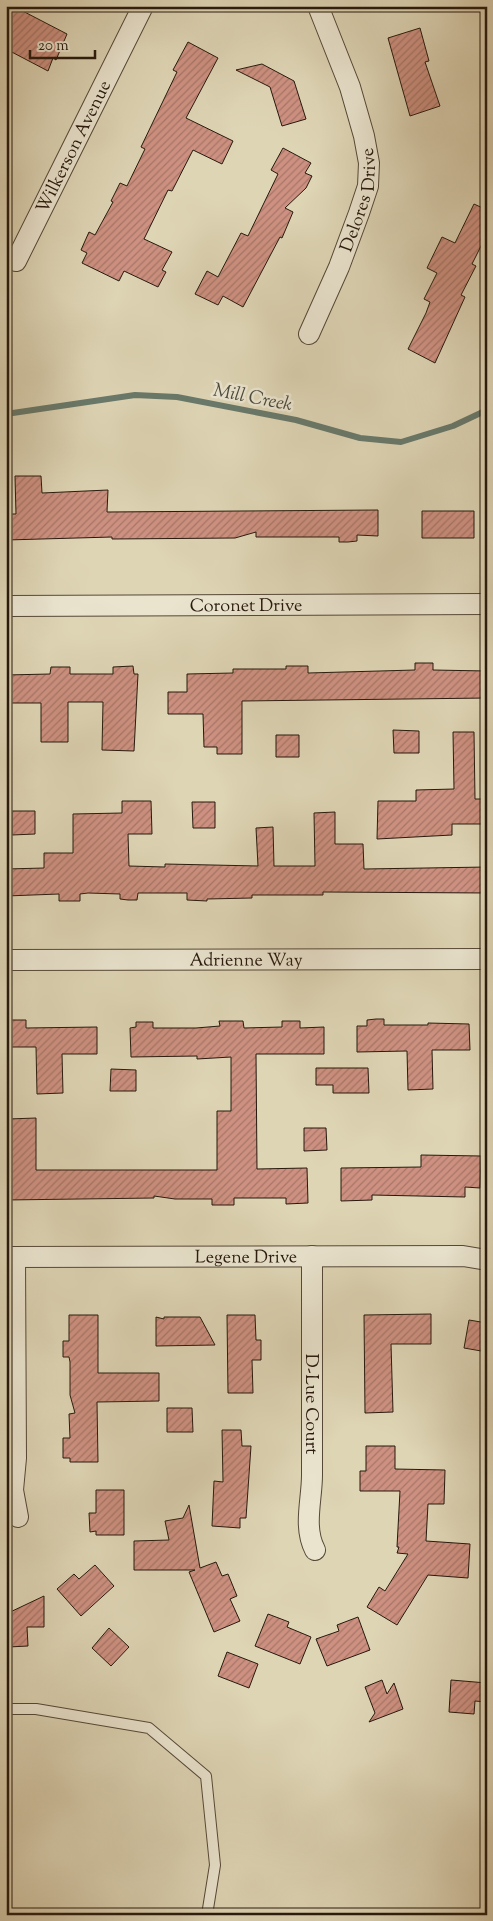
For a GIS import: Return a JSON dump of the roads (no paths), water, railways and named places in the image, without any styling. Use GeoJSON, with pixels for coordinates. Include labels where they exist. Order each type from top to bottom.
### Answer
{"type":"FeatureCollection","features":[{"type":"Feature","properties":{"kind":"street","name":"Wilkerson Avenue"},"geometry":{"type":"LineString","coordinates":[[16,260],[143,6]]}},
{"type":"Feature","properties":{"kind":"street","name":"Delores Drive"},"geometry":{"type":"LineString","coordinates":[[309,334],[339,267],[359,213],[368,186],[370,163],[350,87],[318,6]]}},
{"type":"Feature","properties":{"kind":"street","name":"Coronet Drive"},"geometry":{"type":"LineString","coordinates":[[6,606],[487,604]]}},
{"type":"Feature","properties":{"kind":"street","name":"Adrienne Way"},"geometry":{"type":"LineString","coordinates":[[6,960],[487,959]]}},
{"type":"Feature","properties":{"kind":"street","name":"D-Lue Court"},"geometry":{"type":"LineString","coordinates":[[312,1256],[312,1484],[308,1529],[310,1541],[315,1550]]}},
{"type":"Feature","properties":{"kind":"street","name":"Legene Drive"},"geometry":{"type":"LineString","coordinates":[[11,1257],[463,1256],[487,1260]]}},
{"type":"Feature","properties":{"kind":"street"},"geometry":{"type":"LineString","coordinates":[[11,1257],[16,1458],[13,1490],[18,1517]]}},
{"type":"Feature","properties":{"kind":"lane"},"geometry":{"type":"LineString","coordinates":[[6,1709],[36,1709],[149,1728],[206,1776],[214,1865],[208,1915]]}},
{"type":"Feature","properties":{"kind":"waterway","name":"Mill Creek"},"geometry":{"type":"LineString","coordinates":[[6,414],[135,395],[177,397],[296,420],[360,438],[401,442],[453,426],[487,410]]}}]}
